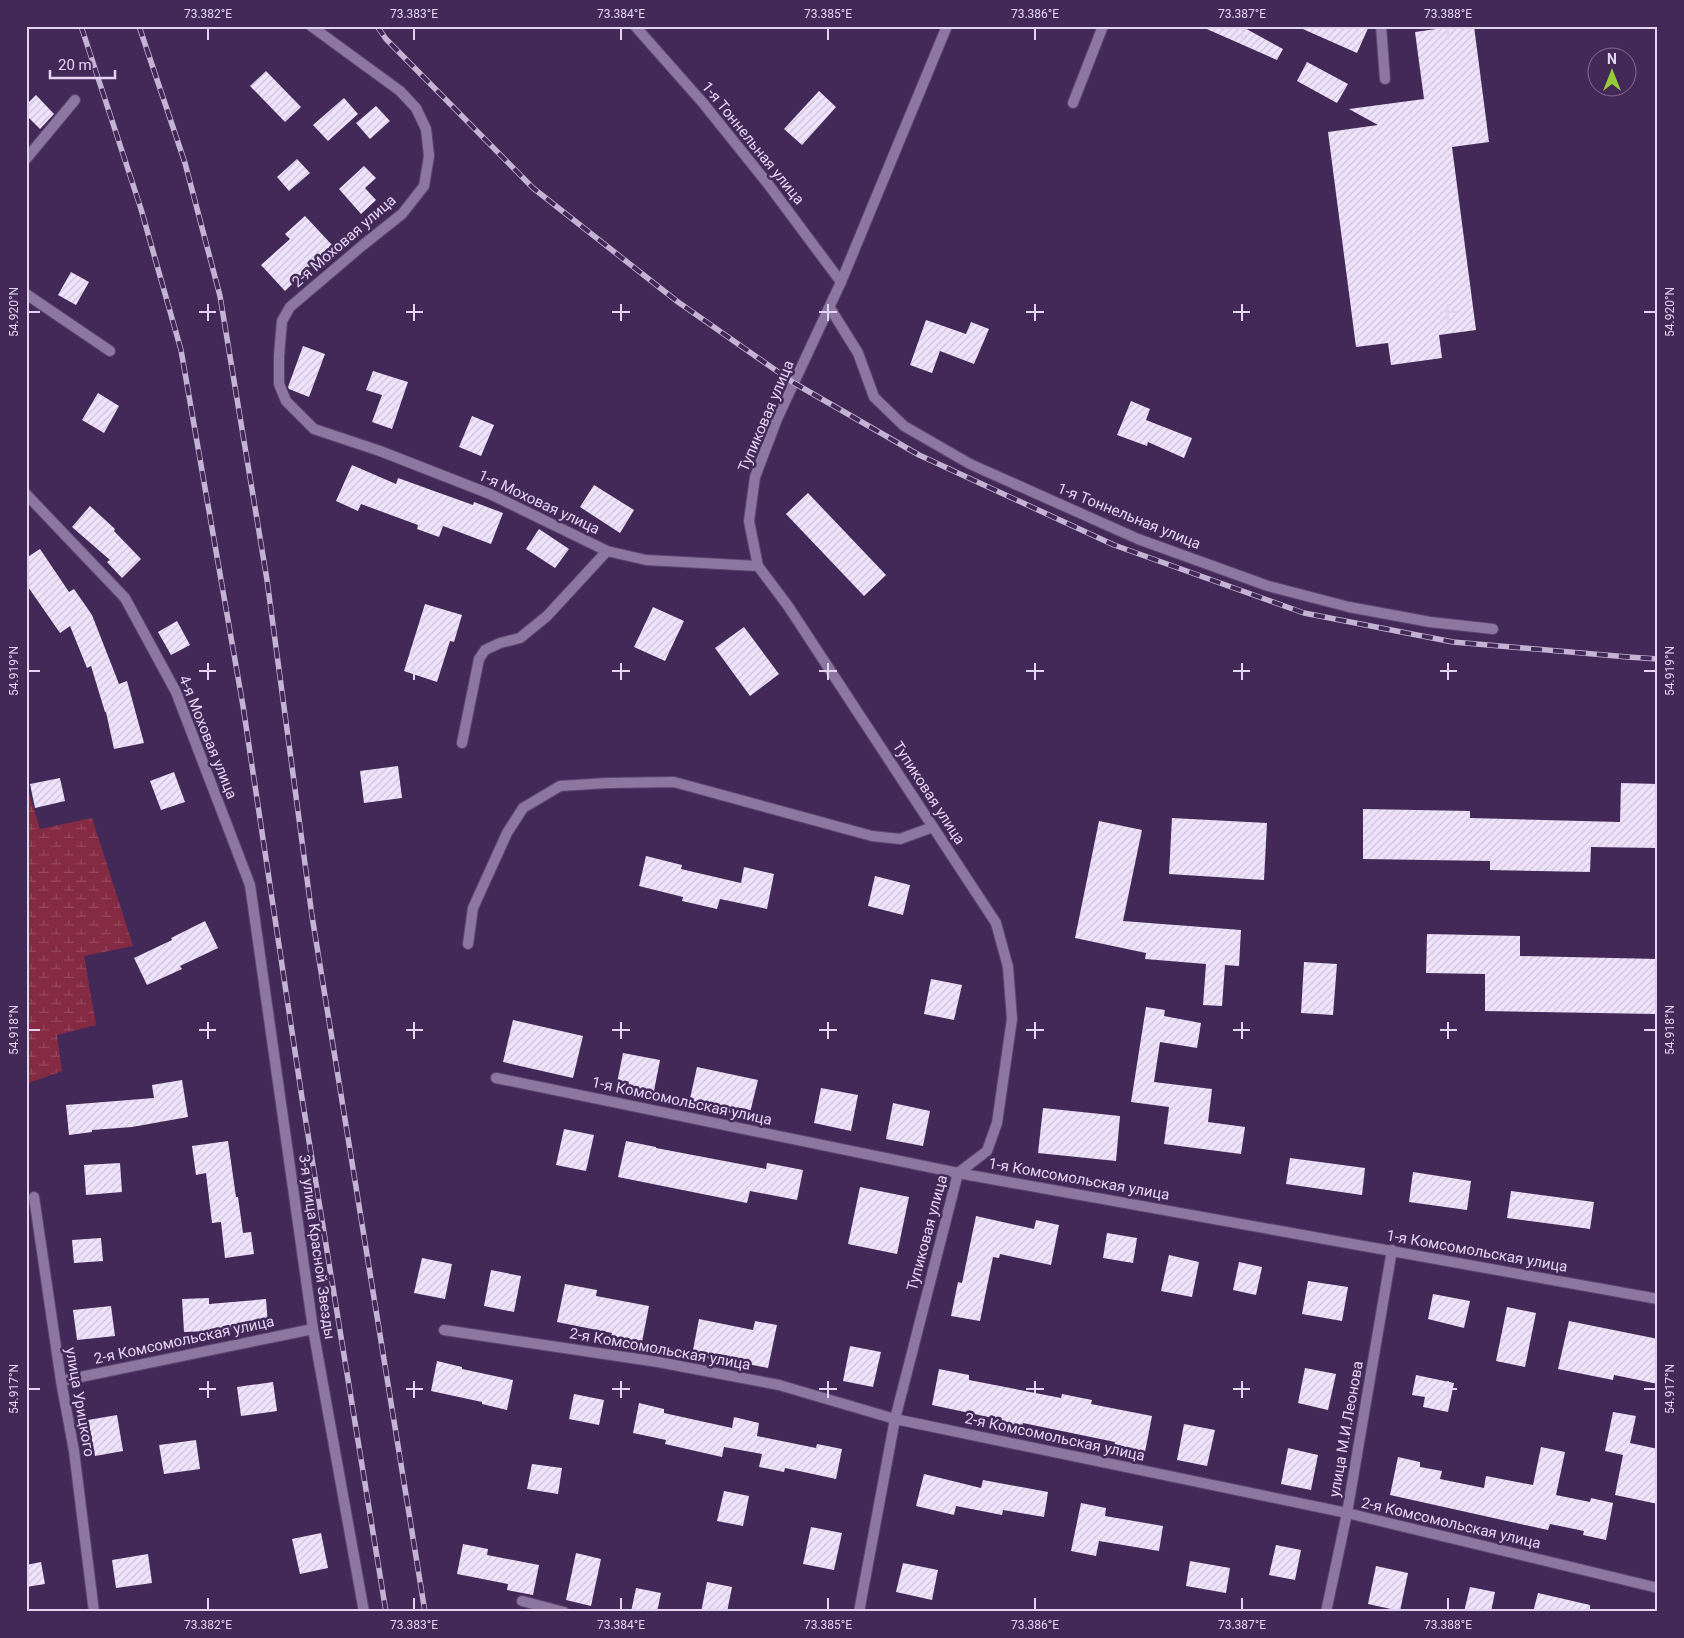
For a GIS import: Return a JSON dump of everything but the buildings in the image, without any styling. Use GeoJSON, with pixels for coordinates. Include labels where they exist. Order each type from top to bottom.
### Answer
{"type":"FeatureCollection","features":[{"type":"Feature","properties":{"kind":"street","name":"2-я Моховая улица"},"geometry":{"type":"LineString","coordinates":[[310,26],[400,91],[416,108],[426,129],[429,156],[424,186],[402,214],[290,307],[282,321],[279,384],[286,402],[314,429]]}},
{"type":"Feature","properties":{"kind":"street","name":"1-я Тоннельная улица"},"geometry":{"type":"LineString","coordinates":[[636,26],[703,103],[768,184],[841,282]]}},
{"type":"Feature","properties":{"kind":"street","name":"Тупиковая улица"},"geometry":{"type":"LineString","coordinates":[[859,1612],[895,1419],[958,1173],[987,1151],[997,1124],[1012,1019],[1008,967],[996,924],[788,606],[758,566],[749,521],[755,476],[777,419],[830,308],[947,26]]}},
{"type":"Feature","properties":{"kind":"street"},"geometry":{"type":"LineString","coordinates":[[1073,103],[1103,26]]}},
{"type":"Feature","properties":{"kind":"street"},"geometry":{"type":"LineString","coordinates":[[1381,26],[1385,79]]}},
{"type":"Feature","properties":{"kind":"street"},"geometry":{"type":"LineString","coordinates":[[26,159],[75,100]]}},
{"type":"Feature","properties":{"kind":"street"},"geometry":{"type":"LineString","coordinates":[[26,294],[110,351]]}},
{"type":"Feature","properties":{"kind":"street","name":"1-я Тоннельная улица"},"geometry":{"type":"LineString","coordinates":[[830,308],[858,353],[874,397],[904,426],[970,464],[1138,539],[1268,586],[1349,607],[1430,622],[1493,629]]}},
{"type":"Feature","properties":{"kind":"street","name":"1-я Моховая улица"},"geometry":{"type":"LineString","coordinates":[[314,429],[380,451],[490,494],[607,551],[646,560],[758,566]]}},
{"type":"Feature","properties":{"kind":"street","name":"4-я Моховая улица"},"geometry":{"type":"LineString","coordinates":[[26,494],[125,598],[176,692],[250,885]]}},
{"type":"Feature","properties":{"kind":"street"},"geometry":{"type":"LineString","coordinates":[[462,742],[479,659],[485,650],[500,643],[520,638],[547,616],[607,551]]}},
{"type":"Feature","properties":{"kind":"street"},"geometry":{"type":"LineString","coordinates":[[468,944],[473,908],[507,833],[523,808],[560,786],[674,782],[872,836],[900,839],[933,827]]}},
{"type":"Feature","properties":{"kind":"street","name":"3-я улица Красной Звезды"},"geometry":{"type":"LineString","coordinates":[[250,885],[313,1329],[364,1612]]}},
{"type":"Feature","properties":{"kind":"street","name":"1-я Комсомольская улица"},"geometry":{"type":"LineString","coordinates":[[496,1078],[958,1173],[1658,1299]]}},
{"type":"Feature","properties":{"kind":"street","name":"улица Урицкого"},"geometry":{"type":"LineString","coordinates":[[34,1197],[61,1381],[74,1451],[94,1612]]}},
{"type":"Feature","properties":{"kind":"street","name":"улица М.И.Леонова"},"geometry":{"type":"LineString","coordinates":[[1326,1612],[1347,1513],[1392,1250]]}},
{"type":"Feature","properties":{"kind":"street","name":"2-я Комсомольская улица"},"geometry":{"type":"LineString","coordinates":[[61,1381],[313,1329]]}},
{"type":"Feature","properties":{"kind":"street","name":"2-я Комсомольская улица"},"geometry":{"type":"LineString","coordinates":[[444,1330],[658,1362],[779,1385],[895,1419],[1347,1513],[1658,1588]]}},
{"type":"Feature","properties":{"kind":"street"},"geometry":{"type":"LineString","coordinates":[[522,1601],[564,1612]]}},
{"type":"Feature","properties":{"kind":"green space"},"geometry":{"type":"Polygon","coordinates":[[[26,783],[40,829],[92,818],[133,946],[84,956],[96,1025],[57,1035],[62,1071],[26,1084],[26,783]]]}},
{"type":"Feature","properties":{"kind":"railway"},"geometry":{"type":"LineString","coordinates":[[81,26],[141,209],[181,350],[243,706],[302,1098],[386,1612]]}},
{"type":"Feature","properties":{"kind":"railway"},"geometry":{"type":"LineString","coordinates":[[139,26],[185,163],[220,296],[267,580],[312,916],[425,1612]]}},
{"type":"Feature","properties":{"kind":"railway"},"geometry":{"type":"LineString","coordinates":[[377,26],[386,39],[533,188],[678,302],[794,383],[919,455],[1114,545],[1304,613],[1453,642],[1658,659]]}}]}
